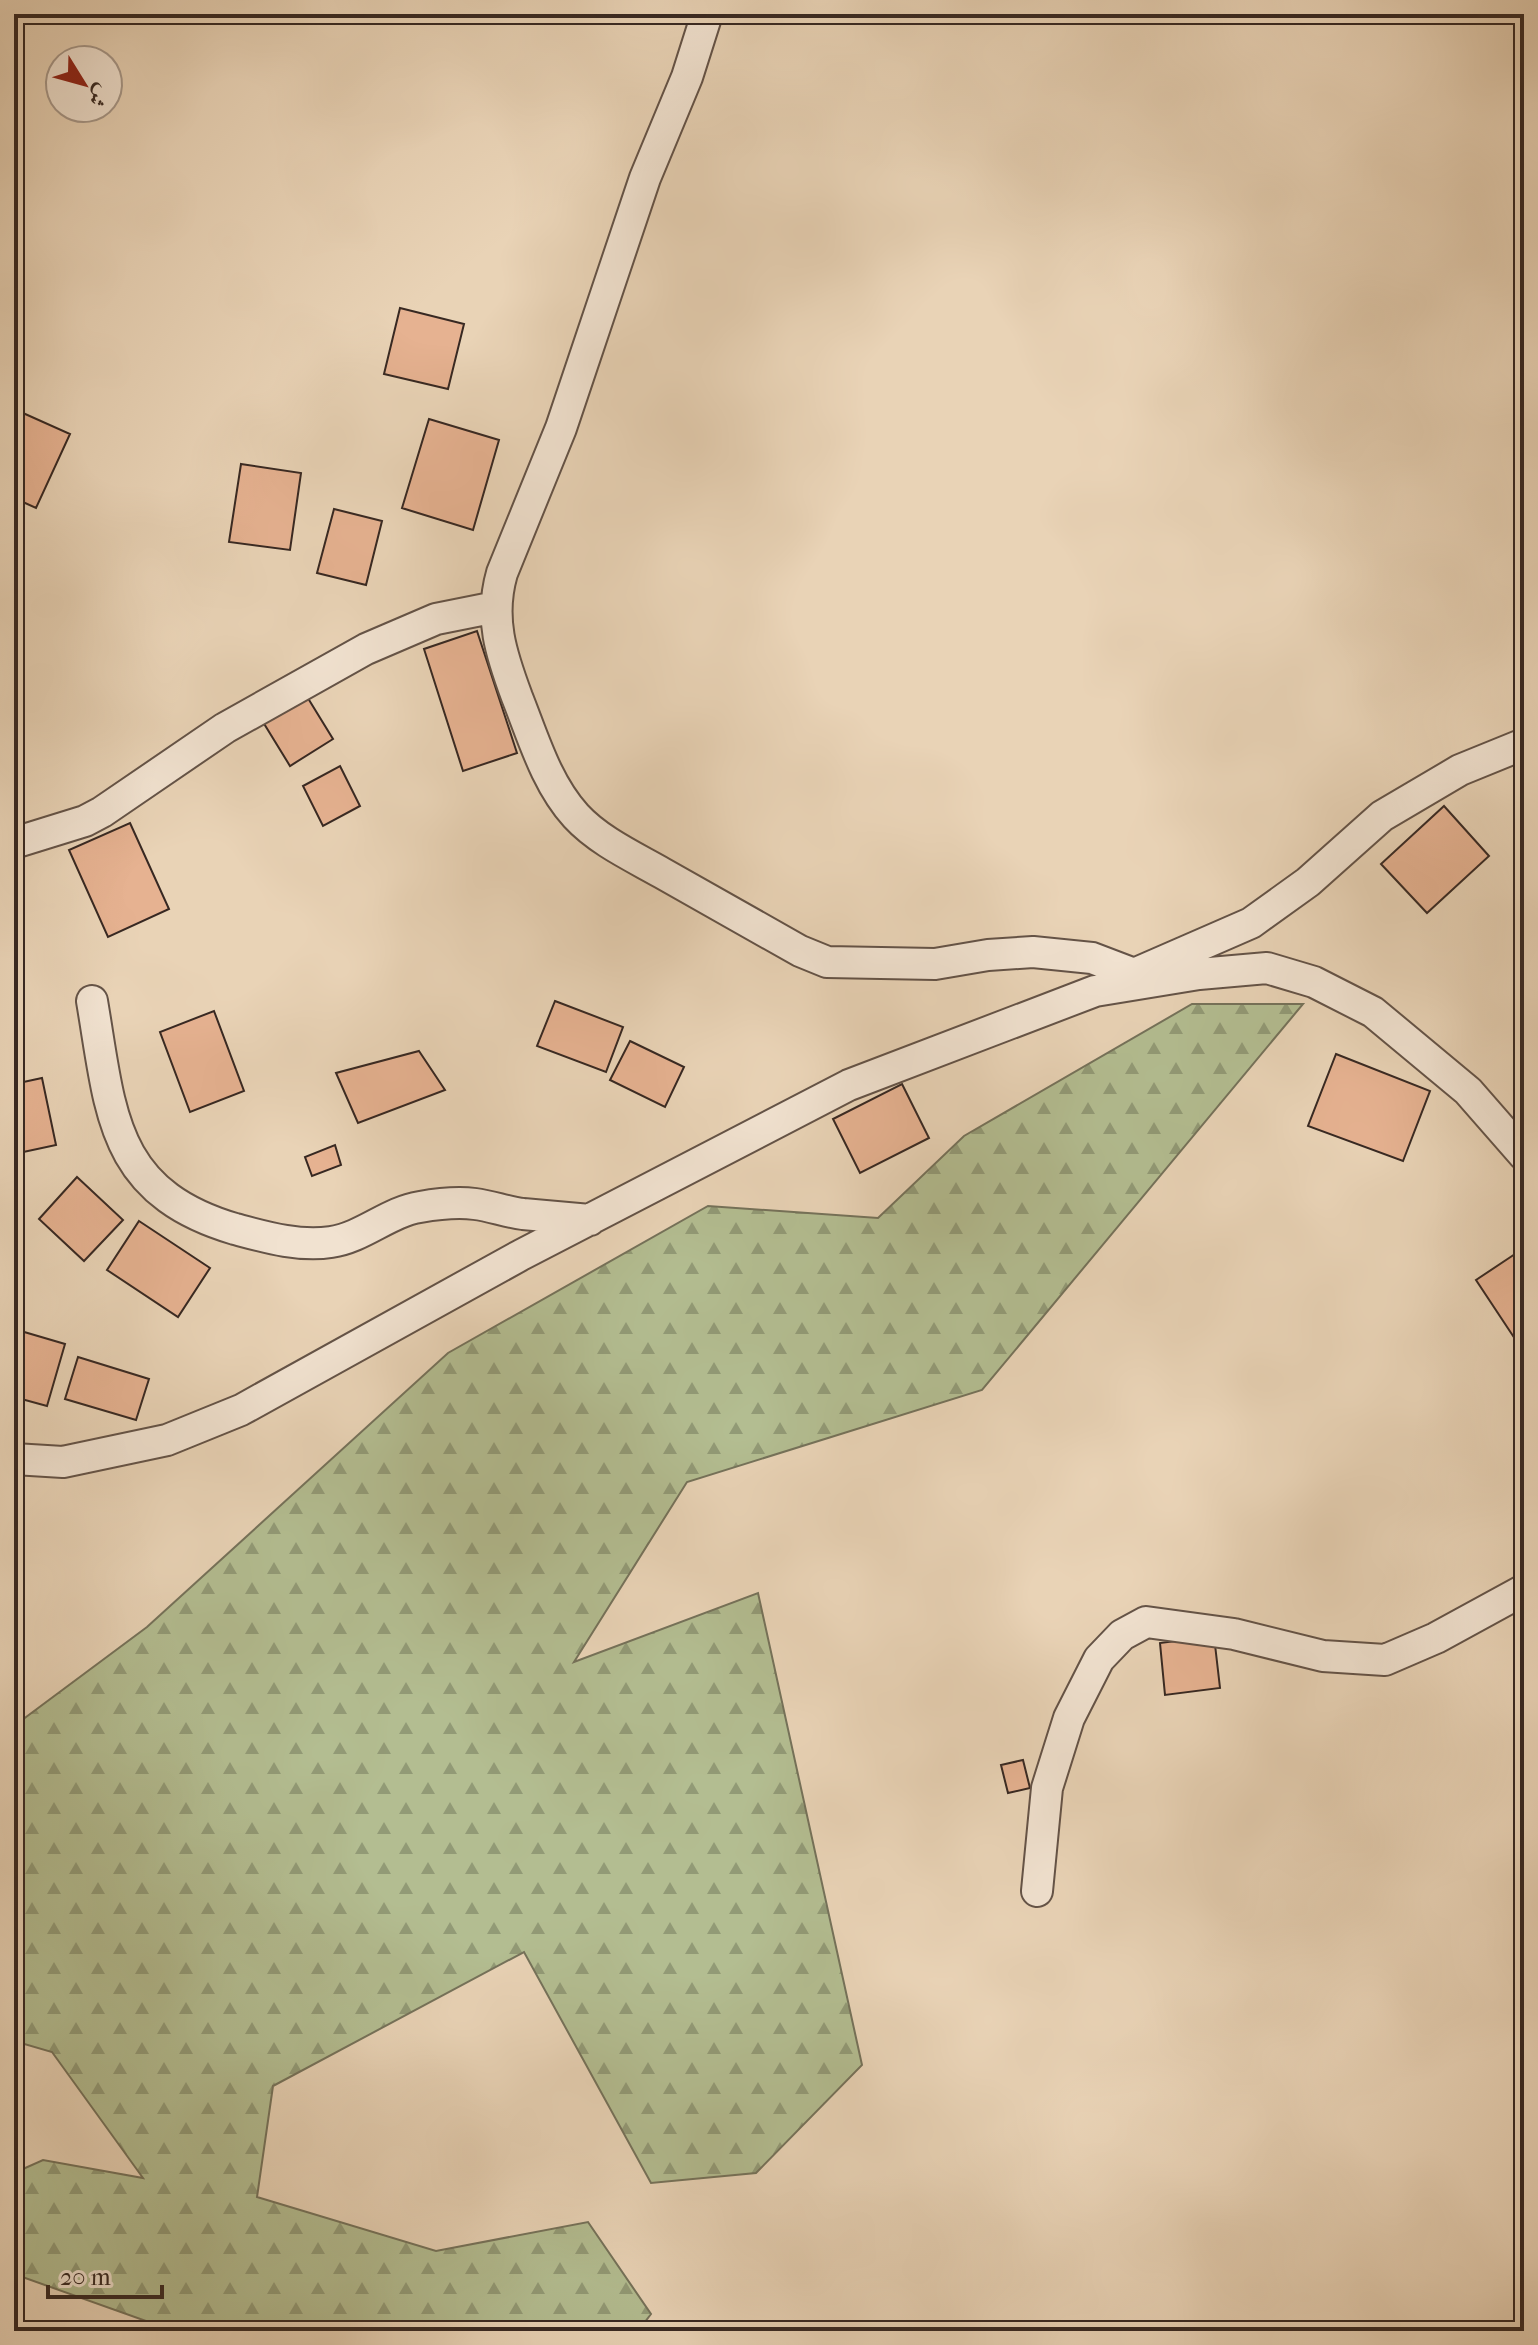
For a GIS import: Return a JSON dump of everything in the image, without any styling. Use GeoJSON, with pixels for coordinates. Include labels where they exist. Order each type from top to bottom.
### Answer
{"type":"FeatureCollection","features":[{"type":"Feature","properties":{"kind":"street"},"geometry":{"type":"LineString","coordinates":[[707,14],[687,77],[645,178],[561,428],[495,596],[497,632],[509,676],[542,761],[560,795],[577,818],[613,845],[800,951],[827,962],[935,964],[988,955],[1033,952],[1092,958],[1134,974]]}},
{"type":"Feature","properties":{"kind":"street"},"geometry":{"type":"LineString","coordinates":[[14,843],[85,821],[102,812],[225,728],[366,649],[436,619],[496,607]]}},
{"type":"Feature","properties":{"kind":"street"},"geometry":{"type":"LineString","coordinates":[[14,1459],[63,1462],[167,1440],[241,1410],[319,1364],[849,1085],[1095,991],[1251,923],[1308,882],[1382,816],[1460,770],[1524,744]]}},
{"type":"Feature","properties":{"kind":"street"},"geometry":{"type":"LineString","coordinates":[[1095,991],[1199,974],[1267,968],[1314,982],[1373,1012],[1468,1091],[1524,1155]]}},
{"type":"Feature","properties":{"kind":"street"},"geometry":{"type":"LineString","coordinates":[[92,1001],[115,1124],[130,1158],[163,1195],[204,1219],[253,1234],[310,1245],[361,1234],[393,1215],[420,1207],[472,1204],[520,1213],[590,1220]]}},
{"type":"Feature","properties":{"kind":"street"},"geometry":{"type":"LineString","coordinates":[[1037,1891],[1047,1788],[1069,1718],[1099,1659],[1122,1635],[1146,1622],[1234,1634],[1323,1656],[1385,1660],[1436,1638],[1524,1590]]}},
{"type":"Feature","properties":{"kind":"green space"},"geometry":{"type":"Polygon","coordinates":[[[1192,1004],[1303,1004],[982,1390],[687,1482],[574,1662],[758,1593],[862,2065],[756,2173],[651,2183],[524,1952],[273,2086],[257,2197],[436,2251],[588,2222],[651,2314],[638,2331],[174,2331],[14,2274],[14,2173],[43,2160],[143,2178],[52,2052],[14,2041],[14,1726],[147,1627],[448,1353],[708,1206],[878,1218],[964,1136],[1192,1004]]]}},
{"type":"Feature","properties":{"kind":"building"},"geometry":{"type":"Polygon","coordinates":[[[400,308],[464,324],[448,389],[384,374],[400,308]]]}},
{"type":"Feature","properties":{"kind":"building"},"geometry":{"type":"Polygon","coordinates":[[[14,409],[70,434],[36,508],[14,498],[14,409]]]}},
{"type":"Feature","properties":{"kind":"building"},"geometry":{"type":"Polygon","coordinates":[[[429,419],[499,440],[473,530],[402,508],[429,419]]]}},
{"type":"Feature","properties":{"kind":"building"},"geometry":{"type":"Polygon","coordinates":[[[241,464],[301,473],[290,550],[229,542],[241,464]]]}},
{"type":"Feature","properties":{"kind":"building"},"geometry":{"type":"Polygon","coordinates":[[[334,509],[382,521],[366,585],[317,573],[334,509]]]}},
{"type":"Feature","properties":{"kind":"building"},"geometry":{"type":"Polygon","coordinates":[[[477,631],[517,753],[463,771],[424,649],[477,631]]]}},
{"type":"Feature","properties":{"kind":"building"},"geometry":{"type":"Polygon","coordinates":[[[306,695],[333,739],[290,766],[263,722],[306,695]]]}},
{"type":"Feature","properties":{"kind":"building"},"geometry":{"type":"Polygon","coordinates":[[[340,766],[360,806],[323,826],[303,786],[340,766]]]}},
{"type":"Feature","properties":{"kind":"building"},"geometry":{"type":"Polygon","coordinates":[[[1444,806],[1489,856],[1427,913],[1381,864],[1444,806]]]}},
{"type":"Feature","properties":{"kind":"building"},"geometry":{"type":"Polygon","coordinates":[[[130,823],[169,909],[108,937],[69,850],[130,823]]]}},
{"type":"Feature","properties":{"kind":"building"},"geometry":{"type":"Polygon","coordinates":[[[555,1001],[623,1027],[606,1072],[537,1046],[555,1001]]]}},
{"type":"Feature","properties":{"kind":"building"},"geometry":{"type":"Polygon","coordinates":[[[214,1011],[244,1091],[190,1112],[160,1032],[214,1011]]]}},
{"type":"Feature","properties":{"kind":"building"},"geometry":{"type":"Polygon","coordinates":[[[630,1041],[684,1067],[665,1107],[610,1080],[630,1041]]]}},
{"type":"Feature","properties":{"kind":"building"},"geometry":{"type":"Polygon","coordinates":[[[419,1051],[445,1090],[358,1123],[336,1073],[419,1051]]]}},
{"type":"Feature","properties":{"kind":"building"},"geometry":{"type":"Polygon","coordinates":[[[1336,1054],[1430,1091],[1403,1161],[1308,1126],[1336,1054]]]}},
{"type":"Feature","properties":{"kind":"building"},"geometry":{"type":"Polygon","coordinates":[[[42,1078],[56,1145],[14,1154],[14,1084],[42,1078]]]}},
{"type":"Feature","properties":{"kind":"building"},"geometry":{"type":"Polygon","coordinates":[[[902,1084],[929,1138],[860,1173],[833,1119],[902,1084]]]}},
{"type":"Feature","properties":{"kind":"building"},"geometry":{"type":"Polygon","coordinates":[[[335,1145],[341,1165],[312,1176],[305,1157],[335,1145]]]}},
{"type":"Feature","properties":{"kind":"building"},"geometry":{"type":"Polygon","coordinates":[[[77,1177],[123,1220],[84,1261],[39,1219],[77,1177]]]}},
{"type":"Feature","properties":{"kind":"building"},"geometry":{"type":"Polygon","coordinates":[[[139,1221],[210,1268],[178,1317],[107,1270],[139,1221]]]}},
{"type":"Feature","properties":{"kind":"building"},"geometry":{"type":"Polygon","coordinates":[[[1524,1248],[1524,1350],[1523,1351],[1476,1280],[1524,1248]]]}},
{"type":"Feature","properties":{"kind":"building"},"geometry":{"type":"Polygon","coordinates":[[[14,1329],[65,1344],[47,1406],[14,1397],[14,1329]]]}},
{"type":"Feature","properties":{"kind":"building"},"geometry":{"type":"Polygon","coordinates":[[[78,1357],[149,1379],[136,1420],[65,1399],[78,1357]]]}},
{"type":"Feature","properties":{"kind":"building"},"geometry":{"type":"Polygon","coordinates":[[[1214,1636],[1220,1688],[1165,1695],[1160,1643],[1214,1636]]]}},
{"type":"Feature","properties":{"kind":"building"},"geometry":{"type":"Polygon","coordinates":[[[1023,1760],[1030,1788],[1008,1793],[1001,1765],[1023,1760]]]}}]}
